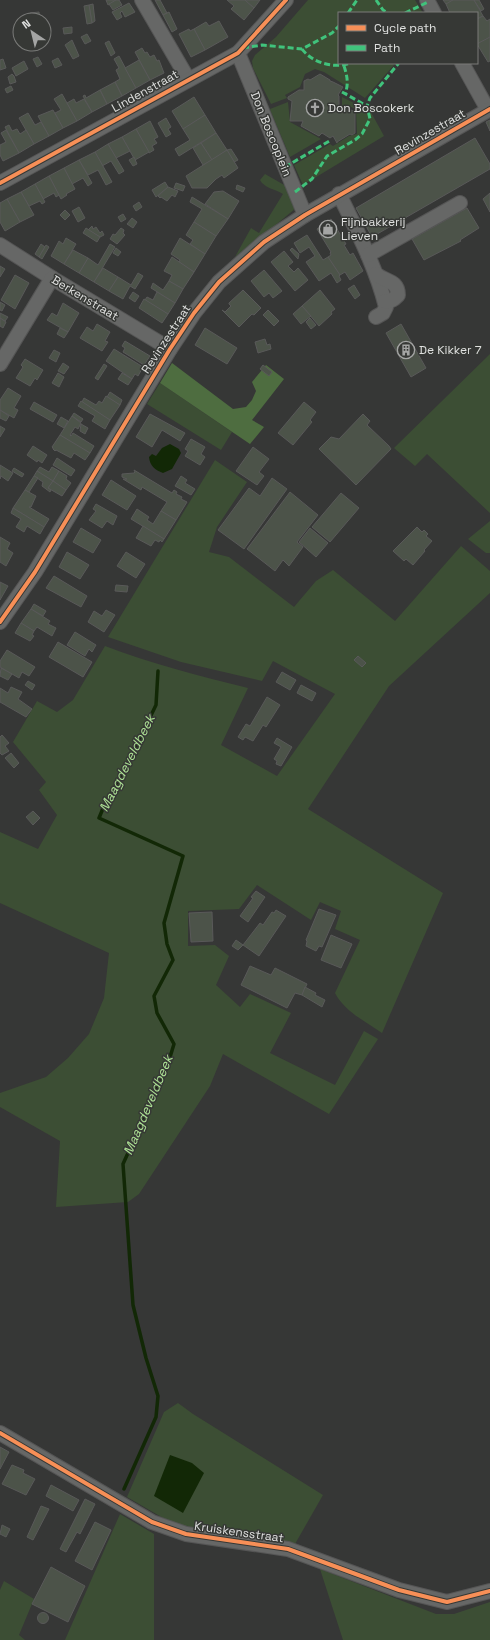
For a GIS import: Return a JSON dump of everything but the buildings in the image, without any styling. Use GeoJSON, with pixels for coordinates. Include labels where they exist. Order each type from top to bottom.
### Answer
{"type":"FeatureCollection","features":[{"type":"Feature","properties":{"kind":"street"},"geometry":{"type":"LineString","coordinates":[[142,0],[188,79]]}},
{"type":"Feature","properties":{"kind":"street","name":"Lindenstraat"},"geometry":{"type":"LineString","coordinates":[[0,183],[238,53],[286,0]]}},
{"type":"Feature","properties":{"kind":"street"},"geometry":{"type":"LineString","coordinates":[[427,0],[433,12]]}},
{"type":"Feature","properties":{"kind":"street","name":"Don Boscoplein"},"geometry":{"type":"LineString","coordinates":[[238,53],[305,214]]}},
{"type":"Feature","properties":{"kind":"street"},"geometry":{"type":"LineString","coordinates":[[463,64],[489,109]]}},
{"type":"Feature","properties":{"kind":"street","name":"Revinzestraat"},"geometry":{"type":"LineString","coordinates":[[0,622],[35,572],[170,349],[194,312],[218,282],[264,242],[305,214],[489,109]]}},
{"type":"Feature","properties":{"kind":"street"},"geometry":{"type":"LineString","coordinates":[[339,194],[368,254],[385,301],[386,307],[383,313],[376,317]]}},
{"type":"Feature","properties":{"kind":"street"},"geometry":{"type":"LineString","coordinates":[[368,254],[460,202]]}},
{"type":"Feature","properties":{"kind":"street","name":"Berkenstraat"},"geometry":{"type":"LineString","coordinates":[[0,245],[170,349]]}},
{"type":"Feature","properties":{"kind":"street"},"geometry":{"type":"LineString","coordinates":[[0,364],[52,278]]}},
{"type":"Feature","properties":{"kind":"street","name":"Kruiskensstraat"},"geometry":{"type":"LineString","coordinates":[[0,1433],[152,1522],[186,1534],[288,1549],[399,1590],[447,1602],[490,1591]]}},
{"type":"Feature","properties":{"kind":"shaded area"},"geometry":{"type":"Polygon","coordinates":[[[308,0],[415,0],[422,12],[338,12],[338,64],[394,65],[365,98],[324,72],[315,69],[305,74],[300,87],[285,95],[287,98],[271,104],[253,68],[252,61],[255,55],[276,37],[308,0]]]}},
{"type":"Feature","properties":{"kind":"shaded area"},"geometry":{"type":"Polygon","coordinates":[[[260,86],[270,109],[288,102],[290,122],[321,139],[290,157],[260,86]]]}},
{"type":"Feature","properties":{"kind":"shaded area"},"geometry":{"type":"Polygon","coordinates":[[[342,97],[360,106],[362,109],[367,105],[384,136],[303,185],[294,165],[330,144],[333,146],[349,136],[357,134],[356,109],[351,107],[347,109],[342,107],[342,97]]]}},
{"type":"Feature","properties":{"kind":"shaded area"},"geometry":{"type":"Polygon","coordinates":[[[265,174],[286,186],[296,208],[235,257],[251,228],[259,233],[283,194],[267,187],[262,183],[260,180],[265,174]]]}},
{"type":"Feature","properties":{"kind":"shaded area"},"geometry":{"type":"Polygon","coordinates":[[[490,354],[490,513],[427,454],[415,466],[394,448],[490,354]]]}},
{"type":"Feature","properties":{"kind":"shaded area"},"geometry":{"type":"Polygon","coordinates":[[[172,363],[233,409],[246,407],[252,400],[256,391],[252,382],[266,365],[284,379],[252,420],[264,427],[250,444],[160,383],[172,363]]]}},
{"type":"Feature","properties":{"kind":"shaded area"},"geometry":{"type":"Polygon","coordinates":[[[160,383],[232,432],[221,450],[147,404],[160,383]]]}},
{"type":"Feature","properties":{"kind":"shaded area"},"geometry":{"type":"Polygon","coordinates":[[[170,444],[179,449],[181,453],[172,469],[163,473],[153,467],[150,463],[149,457],[152,454],[156,456],[162,448],[170,444]]]}},
{"type":"Feature","properties":{"kind":"shaded area"},"geometry":{"type":"Polygon","coordinates":[[[215,460],[247,482],[217,527],[209,552],[229,557],[294,607],[316,581],[333,570],[395,621],[461,546],[490,571],[490,593],[389,686],[308,809],[443,893],[382,1033],[344,1006],[335,993],[360,940],[335,929],[341,911],[320,902],[311,920],[257,885],[239,909],[188,911],[188,946],[215,945],[229,956],[216,985],[240,1007],[250,994],[291,1013],[270,1053],[335,1085],[364,1031],[378,1039],[329,1114],[223,1054],[210,1086],[139,1194],[128,1202],[56,1207],[60,1141],[0,1107],[0,1093],[46,1077],[68,1058],[89,1034],[104,998],[109,953],[0,903],[0,832],[38,849],[57,815],[39,790],[46,782],[13,742],[37,701],[57,712],[73,700],[105,646],[158,664],[248,688],[221,745],[277,776],[335,694],[273,661],[262,681],[181,662],[108,637],[215,460]]]}},
{"type":"Feature","properties":{"kind":"shaded area"},"geometry":{"type":"Polygon","coordinates":[[[490,521],[490,553],[486,553],[468,539],[490,521]]]}},
{"type":"Feature","properties":{"kind":"shaded area"},"geometry":{"type":"Polygon","coordinates":[[[178,1403],[193,1414],[323,1495],[295,1544],[198,1530],[170,1522],[127,1497],[164,1412],[178,1403]]]}},
{"type":"Feature","properties":{"kind":"shaded area"},"geometry":{"type":"Polygon","coordinates":[[[170,1455],[192,1463],[204,1473],[183,1513],[154,1496],[170,1455]]]}},
{"type":"Feature","properties":{"kind":"shaded area"},"geometry":{"type":"Polygon","coordinates":[[[120,1514],[154,1534],[154,1640],[65,1640],[120,1514]]]}},
{"type":"Feature","properties":{"kind":"shaded area"},"geometry":{"type":"Polygon","coordinates":[[[320,1569],[436,1614],[454,1614],[490,1602],[490,1640],[343,1640],[320,1569]]]}},
{"type":"Feature","properties":{"kind":"shaded area"},"geometry":{"type":"Polygon","coordinates":[[[4,1581],[34,1599],[19,1635],[25,1640],[0,1640],[0,1590],[4,1581]]]}},
{"type":"Feature","properties":{"kind":"waterway","name":"Maagdeveldbeek"},"geometry":{"type":"LineString","coordinates":[[124,1489],[156,1417],[158,1396],[146,1358],[133,1305],[123,1164],[167,1067],[174,1044],[157,1013],[154,996],[173,960],[167,944],[164,923],[183,856],[99,818],[156,705],[158,671]]}},
{"type":"Feature","properties":{"kind":"marked path"},"geometry":{"type":"LineString","coordinates":[[349,12],[357,0]]}},
{"type":"Feature","properties":{"kind":"marked path"},"geometry":{"type":"LineString","coordinates":[[376,0],[383,10],[386,12]]}},
{"type":"Feature","properties":{"kind":"marked path"},"geometry":{"type":"LineString","coordinates":[[407,12],[428,2]]}},
{"type":"Feature","properties":{"kind":"marked path"},"geometry":{"type":"LineString","coordinates":[[243,48],[262,45],[302,49],[332,33],[338,27]]}},
{"type":"Feature","properties":{"kind":"marked path"},"geometry":{"type":"LineString","coordinates":[[302,49],[306,54],[324,64],[347,64]]}},
{"type":"Feature","properties":{"kind":"marked path"},"geometry":{"type":"LineString","coordinates":[[295,192],[312,179],[327,156],[355,140],[362,134],[370,119],[367,106],[370,98],[398,64]]}},
{"type":"Feature","properties":{"kind":"marked path"},"geometry":{"type":"LineString","coordinates":[[344,66],[347,80],[345,94]]}},
{"type":"Feature","properties":{"kind":"marked path"},"geometry":{"type":"LineString","coordinates":[[342,92],[367,106]]}},
{"type":"Feature","properties":{"kind":"marked path"},"geometry":{"type":"LineString","coordinates":[[285,167],[331,140]]}},
{"type":"Feature","properties":{"kind":"cycle path"},"geometry":{"type":"LineString","coordinates":[[0,183],[238,53],[286,0]]}},
{"type":"Feature","properties":{"kind":"cycle path"},"geometry":{"type":"LineString","coordinates":[[0,622],[35,572],[170,349],[194,313],[219,282],[264,242],[305,215],[490,109]]}},
{"type":"Feature","properties":{"kind":"cycle path"},"geometry":{"type":"LineString","coordinates":[[0,1433],[152,1522],[186,1534],[288,1549],[399,1590],[447,1602],[490,1591]]}},
{"type":"Feature","properties":{"kind":"place","name":"Don Boscokerk"},"geometry":{"type":"Point","coordinates":[315,108]}},
{"type":"Feature","properties":{"kind":"place","name":"Fijnbakkerij Lieven"},"geometry":{"type":"Point","coordinates":[328,229]}},
{"type":"Feature","properties":{"kind":"place","name":"De Kikker 7"},"geometry":{"type":"Point","coordinates":[406,350]}}]}
